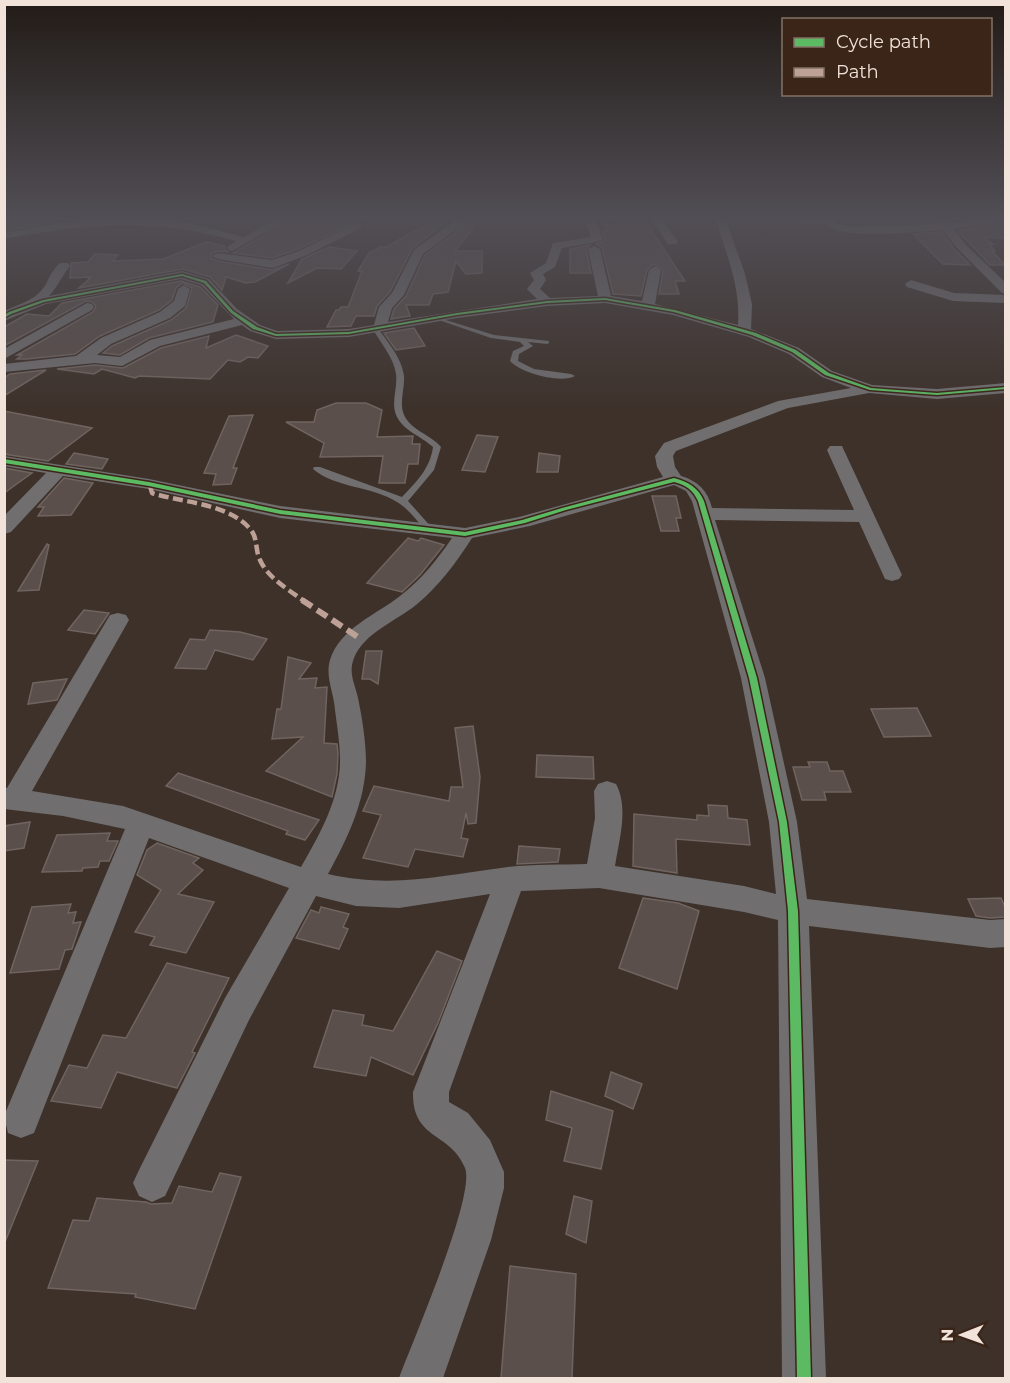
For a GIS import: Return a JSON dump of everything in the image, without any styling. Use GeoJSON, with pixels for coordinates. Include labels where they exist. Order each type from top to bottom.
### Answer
{"type":"FeatureCollection","features":[{"type":"Feature","properties":{"kind":"street"},"geometry":{"type":"LineString","coordinates":[[34,303],[53,282]]}},
{"type":"Feature","properties":{"kind":"street"},"geometry":{"type":"LineString","coordinates":[[6,311],[73,293],[139,282]]}},
{"type":"Feature","properties":{"kind":"street"},"geometry":{"type":"LineString","coordinates":[[204,282],[232,312],[244,321],[263,332],[276,334],[339,333],[548,302],[605,299],[648,305],[744,331],[788,348],[827,374],[870,389]]}},
{"type":"Feature","properties":{"kind":"street"},"geometry":{"type":"LineString","coordinates":[[378,328],[386,307],[398,295],[404,282]]}},
{"type":"Feature","properties":{"kind":"street"},"geometry":{"type":"LineString","coordinates":[[539,282],[533,289],[548,302]]}},
{"type":"Feature","properties":{"kind":"street"},"geometry":{"type":"LineString","coordinates":[[601,282],[605,299]]}},
{"type":"Feature","properties":{"kind":"street"},"geometry":{"type":"LineString","coordinates":[[648,305],[653,282]]}},
{"type":"Feature","properties":{"kind":"street"},"geometry":{"type":"LineString","coordinates":[[741,282],[746,304],[744,331]]}},
{"type":"Feature","properties":{"kind":"street"},"geometry":{"type":"LineString","coordinates":[[911,284],[953,297],[1005,300]]}},
{"type":"Feature","properties":{"kind":"street"},"geometry":{"type":"LineString","coordinates":[[81,360],[106,342],[165,315],[180,303],[184,290]]}},
{"type":"Feature","properties":{"kind":"street"},"geometry":{"type":"LineString","coordinates":[[4,355],[87,307]]}},
{"type":"Feature","properties":{"kind":"street"},"geometry":{"type":"LineString","coordinates":[[4,368],[81,360],[122,362],[155,343],[244,321]]}},
{"type":"Feature","properties":{"kind":"street"},"geometry":{"type":"LineString","coordinates":[[674,480],[666,468],[664,456],[670,447],[784,404],[870,389],[937,394],[1005,388]]}},
{"type":"Feature","properties":{"kind":"street"},"geometry":{"type":"LineString","coordinates":[[836,450],[892,576]]}},
{"type":"Feature","properties":{"kind":"street"},"geometry":{"type":"LineString","coordinates":[[4,461],[149,484],[280,512],[465,534],[523,522],[564,508],[674,480],[688,483],[694,488],[701,497],[704,514],[753,678],[783,822],[793,911],[804,1378]]}},
{"type":"Feature","properties":{"kind":"street"},"geometry":{"type":"LineString","coordinates":[[4,528],[59,470]]}},
{"type":"Feature","properties":{"kind":"street"},"geometry":{"type":"LineString","coordinates":[[704,514],[866,516]]}},
{"type":"Feature","properties":{"kind":"street"},"geometry":{"type":"LineString","coordinates":[[152,1183],[237,1009],[336,832],[348,795],[353,761],[346,697],[340,681],[341,662],[345,652],[362,633],[408,601],[428,583],[465,534]]}},
{"type":"Feature","properties":{"kind":"street"},"geometry":{"type":"LineString","coordinates":[[118,620],[9,799],[63,805],[123,817],[309,882],[356,893],[399,895],[511,879],[599,876],[710,893],[793,911],[990,934],[1005,933]]}},
{"type":"Feature","properties":{"kind":"street"},"geometry":{"type":"LineString","coordinates":[[599,876],[609,818],[607,791]]}},
{"type":"Feature","properties":{"kind":"street"},"geometry":{"type":"LineString","coordinates":[[21,1120],[141,823]]}},
{"type":"Feature","properties":{"kind":"street"},"geometry":{"type":"LineString","coordinates":[[421,1378],[475,1224],[486,1174],[482,1161],[470,1142],[454,1125],[436,1115],[430,1105],[431,1092],[511,879]]}},
{"type":"Feature","properties":{"kind":"lane"},"geometry":{"type":"LineString","coordinates":[[435,317],[493,337],[522,342],[547,342]]}},
{"type":"Feature","properties":{"kind":"lane"},"geometry":{"type":"LineString","coordinates":[[378,328],[399,370],[397,409],[402,420],[430,439],[437,447],[432,470],[403,501]]}},
{"type":"Feature","properties":{"kind":"lane"},"geometry":{"type":"LineString","coordinates":[[522,342],[530,346],[516,353],[514,361],[517,365],[530,370],[571,376]]}},
{"type":"Feature","properties":{"kind":"lane"},"geometry":{"type":"LineString","coordinates":[[316,470],[332,478],[385,493],[403,501],[430,531]]}},
{"type":"Feature","properties":{"kind":"building"},"geometry":{"type":"Polygon","coordinates":[[[86,282],[114,282],[79,288],[86,282]]]}},
{"type":"Feature","properties":{"kind":"building"},"geometry":{"type":"Polygon","coordinates":[[[183,282],[200,287],[218,305],[213,322],[149,338],[120,355],[103,353],[112,346],[171,320],[186,308],[192,288],[183,283],[176,288],[172,300],[159,310],[100,336],[75,354],[17,359],[22,355],[17,355],[93,312],[96,306],[92,302],[86,301],[4,346],[4,327],[27,314],[49,316],[62,303],[183,282]]]}},
{"type":"Feature","properties":{"kind":"building"},"geometry":{"type":"Polygon","coordinates":[[[214,282],[225,282],[222,290],[214,282]]]}},
{"type":"Feature","properties":{"kind":"building"},"geometry":{"type":"Polygon","coordinates":[[[358,282],[395,282],[390,292],[377,306],[374,316],[356,316],[351,326],[327,327],[336,310],[348,307],[358,282]]]}},
{"type":"Feature","properties":{"kind":"building"},"geometry":{"type":"Polygon","coordinates":[[[413,282],[451,282],[448,292],[433,294],[429,305],[406,305],[410,316],[391,319],[394,309],[406,296],[413,282]]]}},
{"type":"Feature","properties":{"kind":"building"},"geometry":{"type":"Polygon","coordinates":[[[610,282],[644,282],[641,296],[613,294],[610,282]]]}},
{"type":"Feature","properties":{"kind":"building"},"geometry":{"type":"Polygon","coordinates":[[[661,282],[675,282],[679,294],[659,294],[661,282]]]}},
{"type":"Feature","properties":{"kind":"building"},"geometry":{"type":"Polygon","coordinates":[[[414,328],[425,346],[396,350],[384,333],[414,328]]]}},
{"type":"Feature","properties":{"kind":"building"},"geometry":{"type":"Polygon","coordinates":[[[236,335],[268,346],[258,358],[248,357],[240,362],[228,360],[210,379],[139,376],[135,378],[102,369],[94,374],[57,369],[95,365],[123,368],[161,348],[209,336],[206,348],[236,335]]]}},
{"type":"Feature","properties":{"kind":"building"},"geometry":{"type":"Polygon","coordinates":[[[46,370],[4,396],[4,378],[10,374],[46,370]]]}},
{"type":"Feature","properties":{"kind":"building"},"geometry":{"type":"Polygon","coordinates":[[[336,403],[366,403],[382,410],[377,437],[413,436],[412,444],[420,444],[418,464],[408,464],[405,483],[379,483],[383,456],[320,457],[324,443],[286,422],[314,422],[317,410],[336,403]]]}},
{"type":"Feature","properties":{"kind":"building"},"geometry":{"type":"Polygon","coordinates":[[[4,411],[92,428],[48,461],[4,454],[4,411]]]}},
{"type":"Feature","properties":{"kind":"building"},"geometry":{"type":"Polygon","coordinates":[[[253,415],[233,468],[237,468],[231,484],[213,485],[216,474],[204,473],[229,416],[253,415]]]}},
{"type":"Feature","properties":{"kind":"building"},"geometry":{"type":"Polygon","coordinates":[[[477,435],[498,437],[485,472],[462,470],[477,435]]]}},
{"type":"Feature","properties":{"kind":"building"},"geometry":{"type":"Polygon","coordinates":[[[74,453],[108,459],[102,469],[66,464],[74,453]]]}},
{"type":"Feature","properties":{"kind":"building"},"geometry":{"type":"Polygon","coordinates":[[[539,453],[560,456],[558,472],[537,472],[539,453]]]}},
{"type":"Feature","properties":{"kind":"building"},"geometry":{"type":"Polygon","coordinates":[[[4,468],[32,473],[4,493],[4,468]]]}},
{"type":"Feature","properties":{"kind":"building"},"geometry":{"type":"Polygon","coordinates":[[[64,478],[93,483],[71,515],[38,516],[44,507],[38,507],[64,478]]]}},
{"type":"Feature","properties":{"kind":"building"},"geometry":{"type":"Polygon","coordinates":[[[652,496],[676,496],[681,518],[676,518],[679,531],[661,531],[652,496]]]}},
{"type":"Feature","properties":{"kind":"building"},"geometry":{"type":"Polygon","coordinates":[[[408,538],[418,541],[421,538],[444,545],[420,575],[402,592],[367,583],[408,538]]]}},
{"type":"Feature","properties":{"kind":"building"},"geometry":{"type":"Polygon","coordinates":[[[47,544],[49,545],[39,590],[18,591],[47,544]]]}},
{"type":"Feature","properties":{"kind":"building"},"geometry":{"type":"Polygon","coordinates":[[[84,610],[109,613],[95,634],[68,630],[84,610]]]}},
{"type":"Feature","properties":{"kind":"building"},"geometry":{"type":"Polygon","coordinates":[[[210,630],[240,632],[267,639],[253,660],[215,650],[206,669],[175,668],[190,639],[205,640],[210,630]]]}},
{"type":"Feature","properties":{"kind":"building"},"geometry":{"type":"Polygon","coordinates":[[[366,651],[382,651],[378,684],[370,679],[362,679],[366,651]]]}},
{"type":"Feature","properties":{"kind":"building"},"geometry":{"type":"Polygon","coordinates":[[[288,657],[311,663],[299,679],[317,678],[315,688],[327,687],[324,743],[337,744],[338,754],[332,797],[266,771],[303,737],[272,739],[277,709],[281,709],[288,657]]]}},
{"type":"Feature","properties":{"kind":"building"},"geometry":{"type":"Polygon","coordinates":[[[67,679],[57,700],[28,704],[33,683],[67,679]]]}},
{"type":"Feature","properties":{"kind":"building"},"geometry":{"type":"Polygon","coordinates":[[[917,708],[931,736],[884,737],[871,709],[917,708]]]}},
{"type":"Feature","properties":{"kind":"building"},"geometry":{"type":"Polygon","coordinates":[[[473,726],[480,777],[476,823],[468,824],[466,813],[461,838],[468,839],[463,857],[415,849],[408,867],[363,858],[381,815],[363,811],[374,786],[449,801],[451,787],[463,787],[455,728],[473,726]]]}},
{"type":"Feature","properties":{"kind":"building"},"geometry":{"type":"Polygon","coordinates":[[[537,755],[593,757],[594,779],[536,777],[537,755]]]}},
{"type":"Feature","properties":{"kind":"building"},"geometry":{"type":"Polygon","coordinates":[[[808,762],[827,762],[830,771],[843,771],[851,792],[824,792],[826,800],[802,800],[793,767],[810,767],[808,762]]]}},
{"type":"Feature","properties":{"kind":"building"},"geometry":{"type":"Polygon","coordinates":[[[178,773],[319,820],[305,840],[286,834],[288,831],[166,786],[178,773]]]}},
{"type":"Feature","properties":{"kind":"building"},"geometry":{"type":"Polygon","coordinates":[[[708,805],[727,806],[728,818],[747,820],[750,845],[676,839],[677,873],[633,866],[634,814],[697,820],[697,815],[709,816],[708,805]]]}},
{"type":"Feature","properties":{"kind":"building"},"geometry":{"type":"Polygon","coordinates":[[[30,822],[24,848],[4,851],[4,826],[30,822]]]}},
{"type":"Feature","properties":{"kind":"building"},"geometry":{"type":"Polygon","coordinates":[[[110,833],[107,841],[118,841],[109,861],[100,861],[98,867],[83,868],[82,871],[42,872],[57,835],[110,833]]]}},
{"type":"Feature","properties":{"kind":"building"},"geometry":{"type":"Polygon","coordinates":[[[157,843],[199,858],[193,863],[203,870],[178,894],[214,902],[186,953],[150,945],[155,937],[135,932],[161,890],[137,875],[147,850],[157,843]]]}},
{"type":"Feature","properties":{"kind":"building"},"geometry":{"type":"Polygon","coordinates":[[[519,846],[560,849],[558,862],[517,864],[519,846]]]}},
{"type":"Feature","properties":{"kind":"building"},"geometry":{"type":"Polygon","coordinates":[[[643,898],[678,903],[699,911],[677,989],[619,968],[643,898]]]}},
{"type":"Feature","properties":{"kind":"building"},"geometry":{"type":"Polygon","coordinates":[[[1001,898],[1005,907],[1005,917],[990,918],[976,916],[968,899],[1001,898]]]}},
{"type":"Feature","properties":{"kind":"building"},"geometry":{"type":"Polygon","coordinates":[[[71,904],[68,913],[76,912],[73,923],[81,922],[72,949],[65,950],[59,969],[10,973],[32,907],[71,904]]]}},
{"type":"Feature","properties":{"kind":"building"},"geometry":{"type":"Polygon","coordinates":[[[321,907],[349,914],[343,927],[348,929],[339,949],[296,938],[311,910],[319,913],[321,907]]]}},
{"type":"Feature","properties":{"kind":"building"},"geometry":{"type":"Polygon","coordinates":[[[437,951],[462,961],[438,1023],[413,1075],[371,1057],[366,1076],[314,1067],[333,1010],[364,1015],[362,1025],[393,1031],[437,951]]]}},
{"type":"Feature","properties":{"kind":"building"},"geometry":{"type":"Polygon","coordinates":[[[167,963],[229,978],[192,1052],[195,1053],[177,1088],[117,1072],[101,1108],[51,1101],[69,1065],[87,1068],[103,1035],[126,1038],[167,963]]]}},
{"type":"Feature","properties":{"kind":"building"},"geometry":{"type":"Polygon","coordinates":[[[611,1072],[642,1084],[633,1109],[605,1096],[611,1072]]]}},
{"type":"Feature","properties":{"kind":"building"},"geometry":{"type":"Polygon","coordinates":[[[551,1091],[613,1111],[601,1169],[564,1161],[572,1128],[546,1120],[551,1091]]]}},
{"type":"Feature","properties":{"kind":"building"},"geometry":{"type":"Polygon","coordinates":[[[4,1160],[38,1161],[5,1242],[4,1242],[4,1160]]]}},
{"type":"Feature","properties":{"kind":"building"},"geometry":{"type":"Polygon","coordinates":[[[220,1173],[241,1177],[195,1309],[135,1297],[136,1294],[48,1288],[73,1220],[89,1221],[97,1198],[151,1204],[172,1203],[179,1186],[212,1192],[220,1173]]]}},
{"type":"Feature","properties":{"kind":"building"},"geometry":{"type":"Polygon","coordinates":[[[574,1196],[592,1201],[586,1243],[566,1234],[574,1196]]]}},
{"type":"Feature","properties":{"kind":"building"},"geometry":{"type":"Polygon","coordinates":[[[510,1266],[576,1274],[572,1378],[501,1378],[510,1266]]]}},
{"type":"Feature","properties":{"kind":"marked path"},"geometry":{"type":"LineString","coordinates":[[150,486],[152,493],[223,511],[244,523],[254,534],[259,559],[270,574],[293,593],[358,637]]}},
{"type":"Feature","properties":{"kind":"cycle path"},"geometry":{"type":"LineString","coordinates":[[4,317],[43,301],[147,282]]}},
{"type":"Feature","properties":{"kind":"cycle path"},"geometry":{"type":"LineString","coordinates":[[203,282],[232,312],[255,328],[276,335],[349,333],[457,314],[547,302],[605,299],[675,311],[754,334],[794,351],[827,374],[870,389],[937,394],[1006,388]]}},
{"type":"Feature","properties":{"kind":"cycle path"},"geometry":{"type":"LineString","coordinates":[[4,461],[149,484],[280,512],[465,534],[523,522],[674,480],[687,484],[696,491],[701,501],[753,678],[783,822],[793,911],[804,1378]]}}]}
